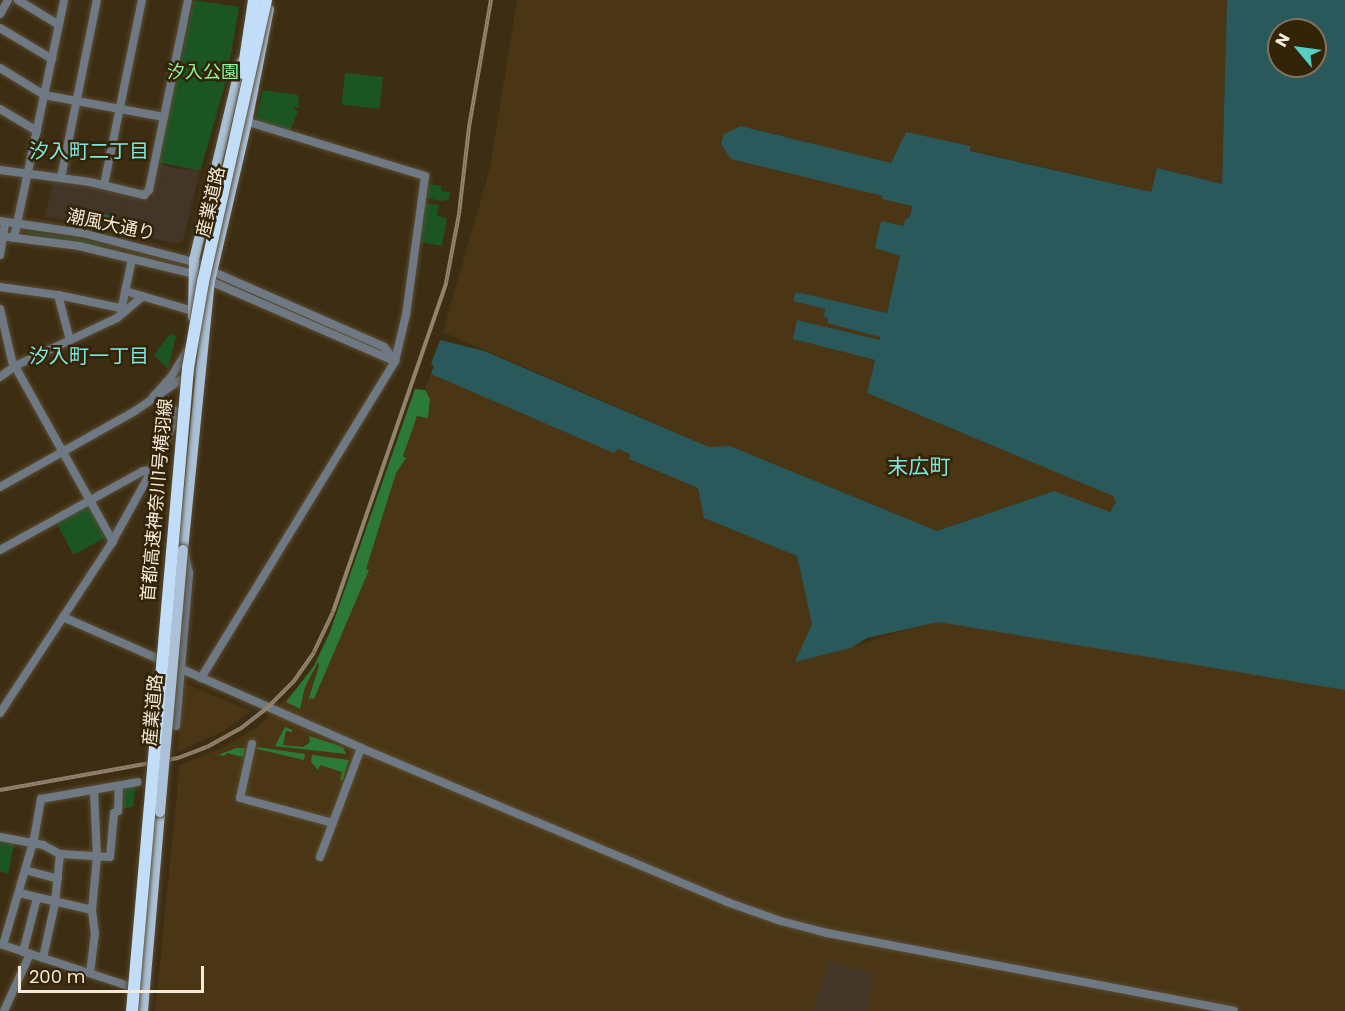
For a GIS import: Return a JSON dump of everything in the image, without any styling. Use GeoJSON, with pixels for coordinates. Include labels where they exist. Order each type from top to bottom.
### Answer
{"type":"FeatureCollection","features":[{"type":"Feature","properties":{"kind":"highway","name":"首都高速神奈川1号横羽線"},"geometry":{"type":"LineString","coordinates":[[124,1011],[180,367],[196,281],[242,80],[252,0]]}},
{"type":"Feature","properties":{"kind":"highway","name":"首都高速神奈川1号横羽線"},"geometry":{"type":"LineString","coordinates":[[132,1011],[188,368],[203,282],[266,0]]}},
{"type":"Feature","properties":{"kind":"main road","name":"産業道路"},"geometry":{"type":"LineString","coordinates":[[195,418],[192,372],[194,260],[245,41],[252,0]]}},
{"type":"Feature","properties":{"kind":"main road","name":"産業道路"},"geometry":{"type":"LineString","coordinates":[[143,1011],[195,418],[211,276],[247,122],[271,0]]}},
{"type":"Feature","properties":{"kind":"street"},"geometry":{"type":"LineString","coordinates":[[0,14],[8,0]]}},
{"type":"Feature","properties":{"kind":"street"},"geometry":{"type":"LineString","coordinates":[[18,0],[59,25]]}},
{"type":"Feature","properties":{"kind":"street"},"geometry":{"type":"LineString","coordinates":[[14,238],[64,0]]}},
{"type":"Feature","properties":{"kind":"street"},"geometry":{"type":"LineString","coordinates":[[61,178],[97,0]]}},
{"type":"Feature","properties":{"kind":"street"},"geometry":{"type":"LineString","coordinates":[[104,185],[142,0]]}},
{"type":"Feature","properties":{"kind":"street"},"geometry":{"type":"LineString","coordinates":[[0,170],[104,185],[144,195],[149,190],[188,0]]}},
{"type":"Feature","properties":{"kind":"street"},"geometry":{"type":"LineString","coordinates":[[0,28],[52,59]]}},
{"type":"Feature","properties":{"kind":"street"},"geometry":{"type":"LineString","coordinates":[[0,68],[44,95],[164,117]]}},
{"type":"Feature","properties":{"kind":"street"},"geometry":{"type":"LineString","coordinates":[[0,109],[37,131]]}},
{"type":"Feature","properties":{"kind":"street"},"geometry":{"type":"LineString","coordinates":[[201,678],[395,361],[406,315],[425,176],[227,116]]}},
{"type":"Feature","properties":{"kind":"street"},"geometry":{"type":"LineString","coordinates":[[17,224],[21,234],[53,238],[79,246]]}},
{"type":"Feature","properties":{"kind":"street","name":"潮風大通り"},"geometry":{"type":"LineString","coordinates":[[2,229],[17,224],[82,233],[194,260],[211,276]]}},
{"type":"Feature","properties":{"kind":"street"},"geometry":{"type":"LineString","coordinates":[[0,255],[2,229]]}},
{"type":"Feature","properties":{"kind":"street","name":"潮風大通り"},"geometry":{"type":"LineString","coordinates":[[2,229],[14,238],[79,246],[194,274],[211,276]]}},
{"type":"Feature","properties":{"kind":"street"},"geometry":{"type":"LineString","coordinates":[[122,311],[124,291],[132,259]]}},
{"type":"Feature","properties":{"kind":"street"},"geometry":{"type":"LineString","coordinates":[[211,276],[395,361]]}},
{"type":"Feature","properties":{"kind":"street"},"geometry":{"type":"LineString","coordinates":[[0,287],[58,295],[122,311]]}},
{"type":"Feature","properties":{"kind":"street"},"geometry":{"type":"LineString","coordinates":[[124,291],[193,311]]}},
{"type":"Feature","properties":{"kind":"street"},"geometry":{"type":"LineString","coordinates":[[58,295],[70,340]]}},
{"type":"Feature","properties":{"kind":"street"},"geometry":{"type":"LineString","coordinates":[[0,377],[15,366],[70,340],[122,311],[143,296]]}},
{"type":"Feature","properties":{"kind":"street"},"geometry":{"type":"LineString","coordinates":[[1,314],[4,343],[15,366],[113,542]]}},
{"type":"Feature","properties":{"kind":"street"},"geometry":{"type":"LineString","coordinates":[[153,397],[184,358],[192,338]]}},
{"type":"Feature","properties":{"kind":"street"},"geometry":{"type":"LineString","coordinates":[[0,487],[135,411],[192,372],[201,359]]}},
{"type":"Feature","properties":{"kind":"street"},"geometry":{"type":"LineString","coordinates":[[153,397],[178,413],[195,418]]}},
{"type":"Feature","properties":{"kind":"street"},"geometry":{"type":"LineString","coordinates":[[0,713],[113,542],[152,470],[178,413]]}},
{"type":"Feature","properties":{"kind":"street"},"geometry":{"type":"LineString","coordinates":[[0,550],[148,468],[152,470]]}},
{"type":"Feature","properties":{"kind":"street"},"geometry":{"type":"LineString","coordinates":[[176,726],[189,573],[183,550]]}},
{"type":"Feature","properties":{"kind":"street"},"geometry":{"type":"LineString","coordinates":[[63,617],[361,748],[727,902],[781,921],[827,933],[1234,1011]]}},
{"type":"Feature","properties":{"kind":"street"},"geometry":{"type":"LineString","coordinates":[[252,744],[240,798],[333,823]]}},
{"type":"Feature","properties":{"kind":"street"},"geometry":{"type":"LineString","coordinates":[[320,857],[361,748]]}},
{"type":"Feature","properties":{"kind":"street"},"geometry":{"type":"LineString","coordinates":[[138,782],[41,800],[33,842],[2,945],[144,991]]}},
{"type":"Feature","properties":{"kind":"street"},"geometry":{"type":"LineString","coordinates":[[0,837],[44,844],[60,854],[110,857],[114,813],[118,811],[119,786]]}},
{"type":"Feature","properties":{"kind":"street"},"geometry":{"type":"LineString","coordinates":[[90,973],[95,933],[92,910],[97,857],[94,790]]}},
{"type":"Feature","properties":{"kind":"street"},"geometry":{"type":"LineString","coordinates":[[43,958],[55,903],[60,854]]}},
{"type":"Feature","properties":{"kind":"street"},"geometry":{"type":"LineString","coordinates":[[25,870],[58,879]]}},
{"type":"Feature","properties":{"kind":"street"},"geometry":{"type":"LineString","coordinates":[[19,893],[92,910]]}},
{"type":"Feature","properties":{"kind":"street"},"geometry":{"type":"LineString","coordinates":[[4,1011],[26,953],[37,898]]}},
{"type":"Feature","properties":{"kind":"shaded area"},"geometry":{"type":"Polygon","coordinates":[[[517,0],[1227,0],[1222,184],[1157,168],[1151,192],[969,150],[970,146],[906,133],[891,163],[741,126],[883,196],[883,199],[912,206],[910,216],[903,226],[881,221],[900,256],[887,313],[796,292],[793,301],[825,309],[827,323],[881,337],[880,340],[797,320],[793,339],[875,360],[867,393],[1113,496],[1116,502],[1112,510],[1106,512],[1053,491],[937,531],[730,446],[709,447],[443,332],[490,168],[517,0]]]}},
{"type":"Feature","properties":{"kind":"shaded area"},"geometry":{"type":"Polygon","coordinates":[[[159,164],[182,170],[200,170],[183,240],[177,244],[80,221],[45,217],[53,182],[90,186],[151,201],[159,164]]]}},
{"type":"Feature","properties":{"kind":"shaded area"},"geometry":{"type":"Polygon","coordinates":[[[431,374],[631,454],[629,459],[698,488],[704,518],[797,556],[812,624],[796,662],[851,648],[936,619],[1345,688],[1345,1011],[155,1011],[180,765],[222,748],[258,727],[304,681],[342,609],[431,374]]]}},
{"type":"Feature","properties":{"kind":"shaded area"},"geometry":{"type":"Polygon","coordinates":[[[184,683],[251,711],[224,731],[177,752],[184,683]]]}},
{"type":"Feature","properties":{"kind":"shaded area"},"geometry":{"type":"Polygon","coordinates":[[[829,961],[874,973],[867,1011],[813,1011],[829,961]]]}},
{"type":"Feature","properties":{"kind":"green space","name":"汐入公園"},"geometry":{"type":"Polygon","coordinates":[[[194,0],[239,7],[227,78],[201,169],[196,170],[158,162],[194,0]]]}},
{"type":"Feature","properties":{"kind":"green space"},"geometry":{"type":"Polygon","coordinates":[[[345,73],[383,77],[379,109],[342,105],[345,73]]]}},
{"type":"Feature","properties":{"kind":"green space"},"geometry":{"type":"Polygon","coordinates":[[[263,90],[298,95],[299,108],[294,107],[294,110],[298,111],[290,131],[259,123],[256,118],[263,90]]]}},
{"type":"Feature","properties":{"kind":"green space"},"geometry":{"type":"Polygon","coordinates":[[[427,184],[441,186],[441,191],[450,192],[449,199],[442,201],[426,198],[427,184]]]}},
{"type":"Feature","properties":{"kind":"green space"},"geometry":{"type":"Polygon","coordinates":[[[425,203],[439,205],[437,216],[447,218],[442,246],[421,242],[425,203]]]}},
{"type":"Feature","properties":{"kind":"green space"},"geometry":{"type":"Polygon","coordinates":[[[25,231],[84,239],[128,250],[25,233],[25,231]]]}},
{"type":"Feature","properties":{"kind":"green space"},"geometry":{"type":"Polygon","coordinates":[[[170,334],[176,336],[168,369],[154,355],[170,334]]]}},
{"type":"Feature","properties":{"kind":"green space"},"geometry":{"type":"Polygon","coordinates":[[[415,389],[425,390],[430,399],[428,418],[417,416],[403,456],[406,458],[396,473],[366,569],[369,570],[314,699],[311,698],[308,701],[319,666],[318,662],[305,687],[300,709],[286,702],[314,666],[330,632],[415,389]]]}},
{"type":"Feature","properties":{"kind":"green space"},"geometry":{"type":"Polygon","coordinates":[[[90,505],[107,537],[73,555],[56,523],[90,505]]]}},
{"type":"Feature","properties":{"kind":"green space"},"geometry":{"type":"Polygon","coordinates":[[[285,727],[293,730],[286,731],[283,745],[303,747],[310,742],[309,736],[343,747],[346,754],[275,746],[285,727]]]}},
{"type":"Feature","properties":{"kind":"green space"},"geometry":{"type":"Polygon","coordinates":[[[257,747],[305,754],[304,760],[257,749],[257,747]]]}},
{"type":"Feature","properties":{"kind":"green space"},"geometry":{"type":"Polygon","coordinates":[[[236,748],[246,748],[243,757],[227,753],[224,756],[218,755],[236,748]]]}},
{"type":"Feature","properties":{"kind":"green space"},"geometry":{"type":"Polygon","coordinates":[[[312,755],[349,760],[343,780],[340,780],[342,772],[320,765],[318,770],[311,762],[312,755]]]}},
{"type":"Feature","properties":{"kind":"green space"},"geometry":{"type":"Polygon","coordinates":[[[136,784],[133,807],[120,809],[120,787],[136,784]]]}},
{"type":"Feature","properties":{"kind":"green space"},"geometry":{"type":"Polygon","coordinates":[[[0,841],[15,841],[8,874],[0,871],[0,841]]]}},
{"type":"Feature","properties":{"kind":"water"},"geometry":{"type":"Polygon","coordinates":[[[1227,0],[1345,0],[1345,690],[938,622],[867,638],[851,648],[795,662],[812,624],[797,556],[704,518],[698,488],[629,459],[630,454],[618,449],[614,453],[431,374],[434,366],[431,364],[440,340],[484,351],[709,447],[730,446],[937,531],[1054,491],[1110,512],[1116,502],[1113,496],[867,393],[875,360],[793,339],[797,320],[880,340],[880,337],[827,323],[828,318],[824,317],[825,309],[793,301],[796,292],[887,313],[900,256],[875,248],[881,221],[903,226],[910,216],[912,206],[882,199],[883,196],[731,159],[721,144],[724,134],[741,126],[891,163],[906,132],[970,146],[970,151],[1151,192],[1157,168],[1222,184],[1227,0]]]}},
{"type":"Feature","properties":{"kind":"water"},"geometry":{"type":"Polygon","coordinates":[[[87,210],[111,216],[110,223],[85,217],[87,210]]]}},
{"type":"Feature","properties":{"kind":"railway"},"geometry":{"type":"LineString","coordinates":[[0,790],[178,758],[207,747],[240,729],[268,707],[294,681],[314,652],[333,612],[446,283],[459,214],[469,127],[491,0]]}},
{"type":"Feature","properties":{"kind":"district","name":"汐入町二丁目"},"geometry":{"type":"Point","coordinates":[89,151]}},
{"type":"Feature","properties":{"kind":"district","name":"汐入町一丁目"},"geometry":{"type":"Point","coordinates":[89,356]}},
{"type":"Feature","properties":{"kind":"district","name":"末広町"},"geometry":{"type":"Point","coordinates":[919,467]}}]}
